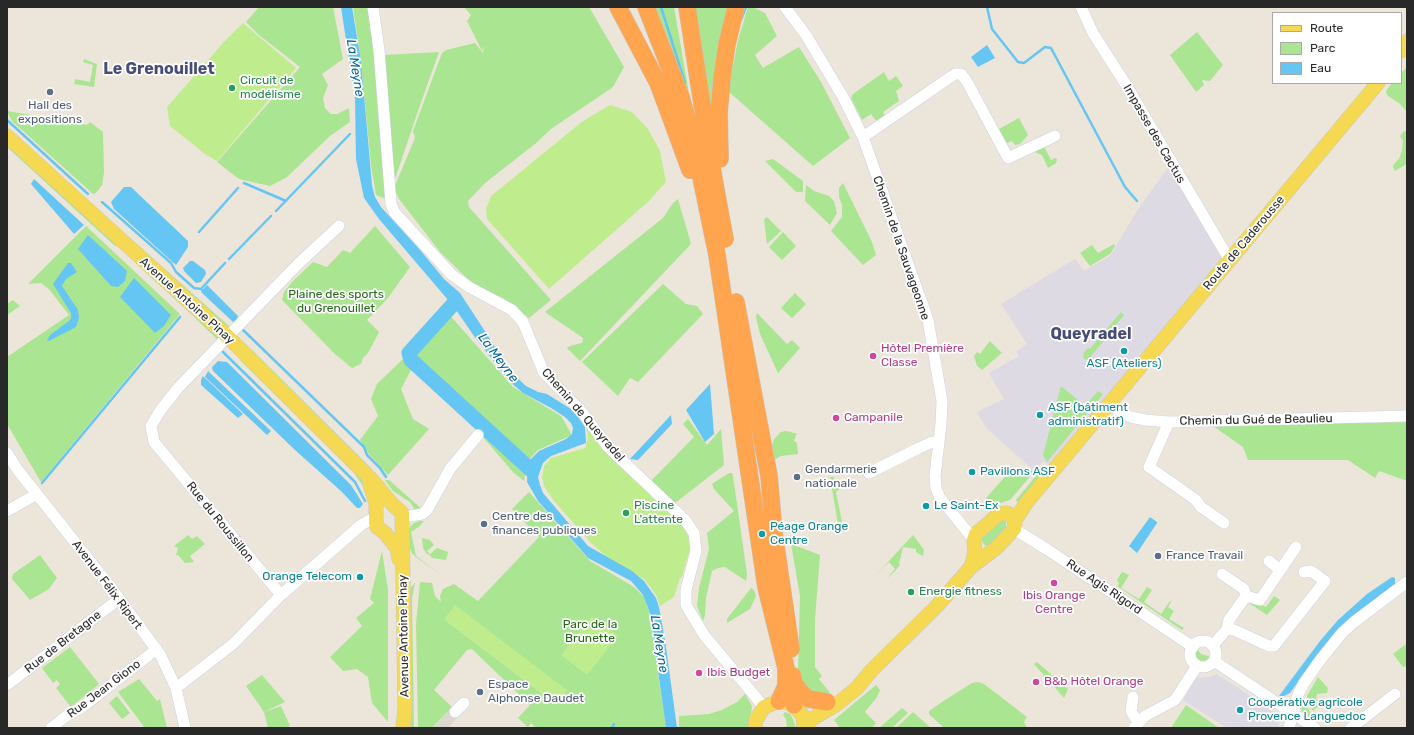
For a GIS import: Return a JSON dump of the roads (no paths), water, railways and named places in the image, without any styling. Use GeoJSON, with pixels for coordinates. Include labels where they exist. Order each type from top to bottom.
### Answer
{"type":"FeatureCollection","features":[{"type":"Feature","properties":{"kind":"highway"},"geometry":{"type":"LineString","coordinates":[[618,7],[658,83],[713,238],[722,253]]}},
{"type":"Feature","properties":{"kind":"highway"},"geometry":{"type":"LineString","coordinates":[[646,7],[681,97],[693,139],[713,238]]}},
{"type":"Feature","properties":{"kind":"highway"},"geometry":{"type":"LineString","coordinates":[[682,7],[709,181],[722,253],[769,476],[774,532],[787,619],[794,683],[802,694],[809,699],[827,702]]}},
{"type":"Feature","properties":{"kind":"highway"},"geometry":{"type":"LineString","coordinates":[[687,7],[712,168],[737,395],[755,474],[764,524],[781,647]]}},
{"type":"Feature","properties":{"kind":"highway"},"geometry":{"type":"LineString","coordinates":[[722,253],[719,113],[724,62],[736,7]]}},
{"type":"Feature","properties":{"kind":"highway"},"geometry":{"type":"LineString","coordinates":[[737,395],[736,448],[743,516],[751,565],[762,592],[772,610]]}},
{"type":"Feature","properties":{"kind":"highway"},"geometry":{"type":"LineString","coordinates":[[744,431],[748,476],[766,587],[786,668],[786,686],[783,705]]}},
{"type":"Feature","properties":{"kind":"highway"},"geometry":{"type":"LineString","coordinates":[[744,431],[743,478],[751,521],[755,566],[762,592]]}},
{"type":"Feature","properties":{"kind":"highway"},"geometry":{"type":"LineString","coordinates":[[783,705],[794,683]]}},
{"type":"Feature","properties":{"kind":"main road","name":"Route de Caderousse"},"geometry":{"type":"LineString","coordinates":[[979,547],[996,548],[1012,521],[1027,502],[1377,84]]}},
{"type":"Feature","properties":{"kind":"main road","name":"Avenue Antoine Pinay"},"geometry":{"type":"LineString","coordinates":[[7,136],[228,338],[363,471],[393,505],[400,509],[403,521],[405,707],[403,728]]}},
{"type":"Feature","properties":{"kind":"main road","name":"Avenue Antoine Pinay"},"geometry":{"type":"LineString","coordinates":[[363,471],[374,494],[379,523],[397,548],[400,561],[403,566]]}},
{"type":"Feature","properties":{"kind":"main road"},"geometry":{"type":"LineString","coordinates":[[393,505],[383,506],[379,523],[398,531],[403,521]]}},
{"type":"Feature","properties":{"kind":"main road"},"geometry":{"type":"LineString","coordinates":[[804,728],[818,715],[849,695],[871,671],[933,610],[971,567],[979,547],[982,528],[999,514],[1012,521]]}},
{"type":"Feature","properties":{"kind":"main road"},"geometry":{"type":"LineString","coordinates":[[755,728],[756,720],[783,705],[816,705],[827,702],[871,671]]}},
{"type":"Feature","properties":{"kind":"main road"},"geometry":{"type":"LineString","coordinates":[[783,705],[802,716],[804,728]]}},
{"type":"Feature","properties":{"kind":"main road","name":"Avenue Antoine Pinay"},"geometry":{"type":"LineString","coordinates":[[405,707],[409,728]]}},
{"type":"Feature","properties":{"kind":"street","name":"Chemin de Queyradel"},"geometry":{"type":"LineString","coordinates":[[372,7],[381,72],[391,204],[400,219],[452,275],[469,287],[512,310],[523,322],[544,373],[582,412],[608,447],[685,520],[694,533],[696,551],[686,590],[686,605],[704,635],[783,705]]}},
{"type":"Feature","properties":{"kind":"street","name":"Chemin de la Sauvageonne"},"geometry":{"type":"LineString","coordinates":[[785,7],[806,36],[843,97],[863,137],[926,313],[942,401],[935,476],[936,488],[940,498],[979,547]]}},
{"type":"Feature","properties":{"kind":"street","name":"Impasse des Cactus"},"geometry":{"type":"LineString","coordinates":[[1081,7],[1093,33],[1128,88],[1226,254],[1231,259]]}},
{"type":"Feature","properties":{"kind":"street"},"geometry":{"type":"LineString","coordinates":[[863,137],[955,74],[961,74],[966,80],[1008,158],[1054,136]]}},
{"type":"Feature","properties":{"kind":"street","name":"Rue du Roussillon"},"geometry":{"type":"LineString","coordinates":[[281,595],[210,510],[152,436],[151,426],[153,420],[169,399],[298,264],[339,226]]}},
{"type":"Feature","properties":{"kind":"street","name":"Chemin du Gué de Beaulieu"},"geometry":{"type":"LineString","coordinates":[[1109,403],[1121,413],[1131,417],[1169,422],[1407,416]]}},
{"type":"Feature","properties":{"kind":"street"},"geometry":{"type":"LineString","coordinates":[[1169,422],[1149,467],[1196,500],[1201,507],[1224,523]]}},
{"type":"Feature","properties":{"kind":"street"},"geometry":{"type":"LineString","coordinates":[[403,521],[422,514],[427,510],[450,469],[478,435]]}},
{"type":"Feature","properties":{"kind":"street"},"geometry":{"type":"LineString","coordinates":[[869,473],[932,442],[939,443]]}},
{"type":"Feature","properties":{"kind":"street","name":"Avenue Félix Ripert"},"geometry":{"type":"LineString","coordinates":[[7,453],[17,470],[119,599],[166,664],[176,688],[186,728]]}},
{"type":"Feature","properties":{"kind":"street"},"geometry":{"type":"LineString","coordinates":[[7,511],[36,494]]}},
{"type":"Feature","properties":{"kind":"street"},"geometry":{"type":"LineString","coordinates":[[176,688],[233,644],[281,595],[366,521],[379,523]]}},
{"type":"Feature","properties":{"kind":"street","name":"Rue Agis Rigord"},"geometry":{"type":"LineString","coordinates":[[1012,521],[1048,550],[1193,647]]}},
{"type":"Feature","properties":{"kind":"street"},"geometry":{"type":"LineString","coordinates":[[963,526],[982,528]]}},
{"type":"Feature","properties":{"kind":"street"},"geometry":{"type":"LineString","coordinates":[[1246,596],[1260,600],[1296,547]]}},
{"type":"Feature","properties":{"kind":"street"},"geometry":{"type":"LineString","coordinates":[[1269,562],[1280,570]]}},
{"type":"Feature","properties":{"kind":"street"},"geometry":{"type":"LineString","coordinates":[[1227,629],[1234,630],[1269,646],[1274,646],[1325,581],[1312,571],[1304,572]]}},
{"type":"Feature","properties":{"kind":"street"},"geometry":{"type":"LineString","coordinates":[[1222,574],[1244,590],[1246,596]]}},
{"type":"Feature","properties":{"kind":"street"},"geometry":{"type":"LineString","coordinates":[[1289,728],[1292,713],[1304,683],[1342,633],[1373,606],[1407,582]]}},
{"type":"Feature","properties":{"kind":"street"},"geometry":{"type":"LineString","coordinates":[[1213,645],[1227,629],[1230,620],[1246,596]]}},
{"type":"Feature","properties":{"kind":"street","name":"Rue de Bretagne"},"geometry":{"type":"LineString","coordinates":[[7,685],[119,599]]}},
{"type":"Feature","properties":{"kind":"street"},"geometry":{"type":"LineString","coordinates":[[1197,666],[1191,657],[1193,647],[1200,642],[1213,645]]}},
{"type":"Feature","properties":{"kind":"street"},"geometry":{"type":"LineString","coordinates":[[1197,666],[1208,666],[1214,661],[1216,655],[1213,645]]}},
{"type":"Feature","properties":{"kind":"street","name":"Rue Jean Giono"},"geometry":{"type":"LineString","coordinates":[[52,728],[69,714],[81,708],[156,649]]}},
{"type":"Feature","properties":{"kind":"street"},"geometry":{"type":"LineString","coordinates":[[1214,661],[1315,728]]}},
{"type":"Feature","properties":{"kind":"street"},"geometry":{"type":"LineString","coordinates":[[1133,697],[1131,711],[1136,725],[1145,716],[1175,700],[1197,666]]}},
{"type":"Feature","properties":{"kind":"street"},"geometry":{"type":"LineString","coordinates":[[1351,728],[1395,694]]}},
{"type":"Feature","properties":{"kind":"street"},"geometry":{"type":"LineString","coordinates":[[455,712],[464,703]]}},
{"type":"Feature","properties":{"kind":"water","name":"La Meyne"},"geometry":{"type":"Polygon","coordinates":[[[341,7],[352,7],[361,61],[372,185],[375,197],[381,207],[444,279],[460,293],[503,359],[506,367],[526,386],[538,392],[547,394],[574,411],[585,427],[586,443],[551,456],[543,463],[538,477],[540,485],[543,493],[588,546],[632,571],[644,581],[656,598],[665,640],[677,728],[666,728],[650,613],[643,595],[631,581],[588,558],[538,501],[527,482],[528,462],[539,451],[566,439],[572,434],[573,428],[571,423],[551,408],[523,393],[509,381],[474,336],[454,307],[379,219],[364,198],[356,159],[355,99],[341,7]]]}},
{"type":"Feature","properties":{"kind":"water"},"geometry":{"type":"Polygon","coordinates":[[[987,45],[995,58],[978,67],[971,57],[987,45]]]}},
{"type":"Feature","properties":{"kind":"water"},"geometry":{"type":"Polygon","coordinates":[[[34,179],[84,225],[74,234],[31,184],[34,179]]]}},
{"type":"Feature","properties":{"kind":"water"},"geometry":{"type":"Polygon","coordinates":[[[124,187],[131,187],[188,241],[188,247],[176,265],[114,209],[111,202],[124,187]]]}},
{"type":"Feature","properties":{"kind":"water"},"geometry":{"type":"Polygon","coordinates":[[[88,235],[127,271],[125,281],[118,287],[111,286],[78,249],[88,235]]]}},
{"type":"Feature","properties":{"kind":"water"},"geometry":{"type":"Polygon","coordinates":[[[190,261],[193,261],[205,270],[206,274],[201,282],[196,283],[184,271],[183,268],[190,261]]]}},
{"type":"Feature","properties":{"kind":"water"},"geometry":{"type":"Polygon","coordinates":[[[68,263],[71,263],[77,272],[66,279],[62,286],[78,310],[79,318],[76,327],[49,341],[47,340],[50,335],[71,318],[71,313],[53,284],[68,263]]]}},
{"type":"Feature","properties":{"kind":"water"},"geometry":{"type":"Polygon","coordinates":[[[134,278],[171,315],[164,326],[155,333],[120,297],[134,278]]]}},
{"type":"Feature","properties":{"kind":"water"},"geometry":{"type":"Polygon","coordinates":[[[207,285],[238,316],[236,321],[233,322],[201,292],[207,285]]]}},
{"type":"Feature","properties":{"kind":"water"},"geometry":{"type":"Polygon","coordinates":[[[218,361],[227,362],[351,485],[363,504],[360,508],[357,508],[342,492],[295,450],[213,371],[212,367],[218,361]]]}},
{"type":"Feature","properties":{"kind":"water"},"geometry":{"type":"Polygon","coordinates":[[[208,371],[271,431],[267,435],[205,377],[208,371]]]}},
{"type":"Feature","properties":{"kind":"water"},"geometry":{"type":"Polygon","coordinates":[[[203,376],[243,414],[238,418],[201,385],[203,376]]]}},
{"type":"Feature","properties":{"kind":"water"},"geometry":{"type":"Polygon","coordinates":[[[710,384],[714,434],[705,442],[686,410],[710,384]]]}},
{"type":"Feature","properties":{"kind":"water"},"geometry":{"type":"Polygon","coordinates":[[[671,415],[672,424],[638,460],[630,459],[671,415]]]}},
{"type":"Feature","properties":{"kind":"water"},"geometry":{"type":"Polygon","coordinates":[[[1150,517],[1157,523],[1137,553],[1129,546],[1150,517]]]}},
{"type":"Feature","properties":{"kind":"water"},"geometry":{"type":"Polygon","coordinates":[[[1392,577],[1395,578],[1395,585],[1348,622],[1312,662],[1290,693],[1284,696],[1279,696],[1320,641],[1338,620],[1367,594],[1392,577]]]}},
{"type":"Feature","properties":{"kind":"waterway"},"geometry":{"type":"LineString","coordinates":[[661,7],[685,83]]}},
{"type":"Feature","properties":{"kind":"waterway"},"geometry":{"type":"LineString","coordinates":[[741,20],[746,7]]}},
{"type":"Feature","properties":{"kind":"waterway"},"geometry":{"type":"LineString","coordinates":[[987,7],[992,29],[1018,62],[1024,63],[1045,47],[1051,48],[1125,187],[1137,201]]}},
{"type":"Feature","properties":{"kind":"waterway"},"geometry":{"type":"LineString","coordinates":[[7,120],[88,194]]}},
{"type":"Feature","properties":{"kind":"waterway"},"geometry":{"type":"LineString","coordinates":[[276,211],[350,134]]}},
{"type":"Feature","properties":{"kind":"waterway"},"geometry":{"type":"LineString","coordinates":[[244,183],[286,201]]}},
{"type":"Feature","properties":{"kind":"waterway"},"geometry":{"type":"LineString","coordinates":[[199,232],[238,188]]}},
{"type":"Feature","properties":{"kind":"waterway"},"geometry":{"type":"LineString","coordinates":[[102,202],[171,263],[176,272],[194,288],[204,291]]}},
{"type":"Feature","properties":{"kind":"waterway"},"geometry":{"type":"LineString","coordinates":[[229,259],[271,216]]}},
{"type":"Feature","properties":{"kind":"waterway"},"geometry":{"type":"LineString","coordinates":[[201,289],[225,263]]}},
{"type":"Feature","properties":{"kind":"waterway"},"geometry":{"type":"LineString","coordinates":[[456,301],[409,353],[411,360],[531,470]]}},
{"type":"Feature","properties":{"kind":"waterway"},"geometry":{"type":"LineString","coordinates":[[42,483],[180,317]]}},
{"type":"Feature","properties":{"kind":"waterway"},"geometry":{"type":"LineString","coordinates":[[241,328],[364,447],[367,455],[380,468],[386,477]]}},
{"type":"Feature","properties":{"kind":"waterway"},"geometry":{"type":"LineString","coordinates":[[223,352],[355,482],[365,501]]}},
{"type":"Feature","properties":{"kind":"waterway"},"geometry":{"type":"LineString","coordinates":[[612,728],[614,724]]}},
{"type":"Feature","properties":{"kind":"place","name":"Circuit de modélisme"},"geometry":{"type":"Point","coordinates":[232,88]}},
{"type":"Feature","properties":{"kind":"place","name":"Hall des expositions"},"geometry":{"type":"Point","coordinates":[50,92]}},
{"type":"Feature","properties":{"kind":"place","name":"ASF (Ateliers)"},"geometry":{"type":"Point","coordinates":[1124,351]}},
{"type":"Feature","properties":{"kind":"place","name":"Hôtel Première Classe"},"geometry":{"type":"Point","coordinates":[873,356]}},
{"type":"Feature","properties":{"kind":"place","name":"ASF (bâtiment administratif)"},"geometry":{"type":"Point","coordinates":[1040,415]}},
{"type":"Feature","properties":{"kind":"place","name":"Campanile"},"geometry":{"type":"Point","coordinates":[836,418]}},
{"type":"Feature","properties":{"kind":"place","name":"Pavillons ASF"},"geometry":{"type":"Point","coordinates":[972,472]}},
{"type":"Feature","properties":{"kind":"place","name":"Gendarmerie nationale"},"geometry":{"type":"Point","coordinates":[797,477]}},
{"type":"Feature","properties":{"kind":"place","name":"Le Saint-Ex"},"geometry":{"type":"Point","coordinates":[926,506]}},
{"type":"Feature","properties":{"kind":"place","name":"Piscine L'attente"},"geometry":{"type":"Point","coordinates":[626,513]}},
{"type":"Feature","properties":{"kind":"place","name":"Centre des finances publiques"},"geometry":{"type":"Point","coordinates":[484,524]}},
{"type":"Feature","properties":{"kind":"place","name":"Péage Orange Centre"},"geometry":{"type":"Point","coordinates":[762,534]}},
{"type":"Feature","properties":{"kind":"place","name":"France Travail"},"geometry":{"type":"Point","coordinates":[1158,556]}},
{"type":"Feature","properties":{"kind":"place","name":"Orange Telecom"},"geometry":{"type":"Point","coordinates":[360,577]}},
{"type":"Feature","properties":{"kind":"place","name":"Ibis Orange Centre"},"geometry":{"type":"Point","coordinates":[1054,583]}},
{"type":"Feature","properties":{"kind":"place","name":"Energie fitness"},"geometry":{"type":"Point","coordinates":[911,592]}},
{"type":"Feature","properties":{"kind":"place","name":"Ibis Budget"},"geometry":{"type":"Point","coordinates":[699,673]}},
{"type":"Feature","properties":{"kind":"place","name":"B&b Hôtel Orange"},"geometry":{"type":"Point","coordinates":[1036,682]}},
{"type":"Feature","properties":{"kind":"place","name":"Espace Alphonse Daudet"},"geometry":{"type":"Point","coordinates":[480,692]}},
{"type":"Feature","properties":{"kind":"place","name":"Coopérative agricole Provence Languedoc"},"geometry":{"type":"Point","coordinates":[1240,710]}},
{"type":"Feature","properties":{"kind":"district","name":"Le Grenouillet"},"geometry":{"type":"Point","coordinates":[159,69]}},
{"type":"Feature","properties":{"kind":"district","name":"Queyradel"},"geometry":{"type":"Point","coordinates":[1091,334]}},
{"type":"Feature","properties":{"kind":"park label","name":"Plaine des sports du Grenouillet"},"geometry":{"type":"Point","coordinates":[336,302]}},
{"type":"Feature","properties":{"kind":"park label","name":"Parc de la Brunette"},"geometry":{"type":"Point","coordinates":[590,632]}}]}
